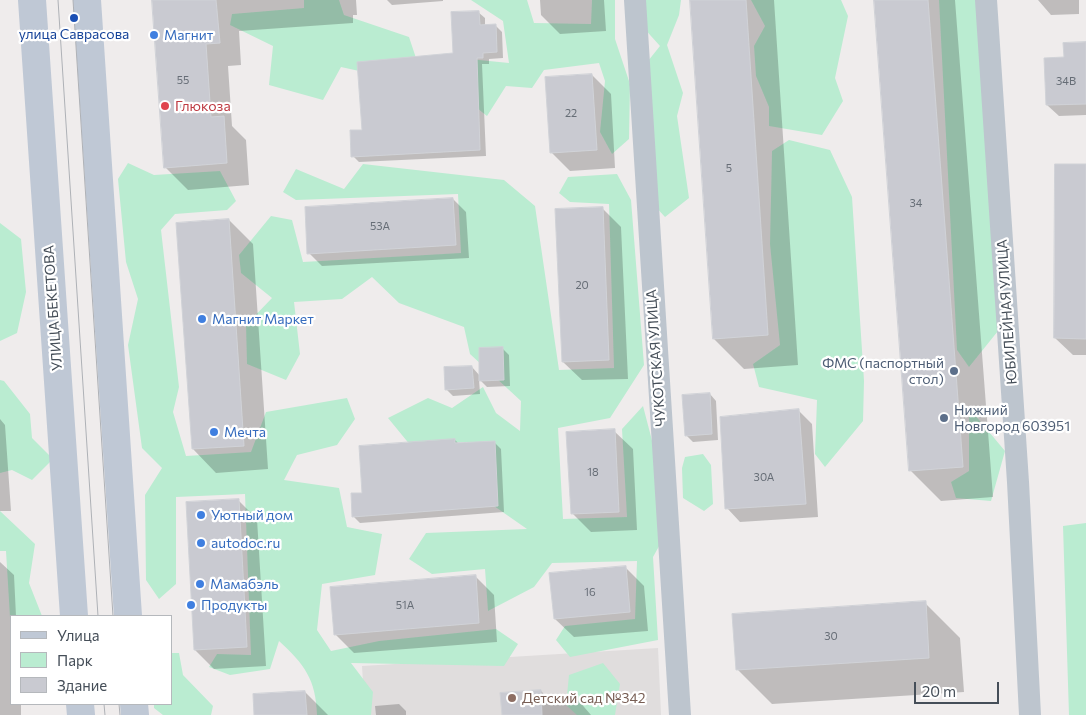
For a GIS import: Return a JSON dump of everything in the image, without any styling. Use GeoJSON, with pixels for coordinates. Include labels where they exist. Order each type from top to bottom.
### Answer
{"type":"FeatureCollection","features":[{"type":"Feature","properties":{"kind":"main road","name":"УЛИЦА БЕКЕТОВА"},"geometry":{"type":"LineString","coordinates":[[32,0],[74,615]]}},
{"type":"Feature","properties":{"kind":"main road"},"geometry":{"type":"LineString","coordinates":[[87,0],[128,615]]}},
{"type":"Feature","properties":{"kind":"street","name":"ЧУКОТСКАЯ УЛИЦА"},"geometry":{"type":"LineString","coordinates":[[635,0],[680,715]]}},
{"type":"Feature","properties":{"kind":"street","name":"ЮБИЛЕЙНАЯ УЛИЦА"},"geometry":{"type":"LineString","coordinates":[[986,0],[1018,482],[1030,715]]}},
{"type":"Feature","properties":{"kind":"shaded area","name":"Детский сад №342"},"geometry":{"type":"Polygon","coordinates":[[[658,648],[661,715],[365,715],[362,666],[658,648]]]}},
{"type":"Feature","properties":{"kind":"green space"},"geometry":{"type":"Polygon","coordinates":[[[304,0],[339,0],[344,15],[409,37],[417,61],[391,78],[341,67],[323,100],[269,85],[273,46],[230,25],[232,14],[304,8],[304,0]]]}},
{"type":"Feature","properties":{"kind":"green space"},"geometry":{"type":"Polygon","coordinates":[[[471,0],[527,0],[534,23],[591,24],[592,0],[615,0],[615,39],[630,84],[629,139],[612,154],[600,132],[605,81],[599,63],[544,70],[532,88],[506,86],[487,116],[453,89],[469,59],[509,63],[503,21],[471,0]]]}},
{"type":"Feature","properties":{"kind":"green space"},"geometry":{"type":"Polygon","coordinates":[[[640,0],[681,0],[679,15],[667,45],[683,93],[677,116],[689,198],[665,217],[644,194],[644,66],[660,46],[642,26],[640,0]]]}},
{"type":"Feature","properties":{"kind":"green space"},"geometry":{"type":"Polygon","coordinates":[[[751,0],[841,0],[848,16],[835,78],[843,101],[822,135],[769,126],[769,107],[756,76],[754,46],[765,26],[751,0]]]}},
{"type":"Feature","properties":{"kind":"green space"},"geometry":{"type":"Polygon","coordinates":[[[939,0],[978,0],[998,331],[969,367],[957,350],[939,0]]]}},
{"type":"Feature","properties":{"kind":"green space"},"geometry":{"type":"Polygon","coordinates":[[[789,140],[830,150],[852,197],[864,381],[863,421],[825,467],[815,454],[817,400],[759,387],[753,364],[780,345],[770,244],[772,151],[789,140]]]}},
{"type":"Feature","properties":{"kind":"green space"},"geometry":{"type":"Polygon","coordinates":[[[128,163],[154,175],[220,171],[236,201],[227,210],[175,214],[161,230],[179,387],[173,412],[186,456],[251,452],[266,412],[347,398],[355,419],[337,445],[297,455],[284,480],[339,488],[347,527],[382,534],[375,575],[322,584],[317,630],[331,651],[379,641],[496,629],[518,644],[504,666],[351,663],[373,692],[371,715],[317,715],[314,691],[307,673],[295,657],[279,641],[270,669],[230,675],[209,667],[217,654],[251,655],[245,494],[176,497],[176,584],[159,599],[146,580],[145,495],[162,468],[142,448],[128,345],[138,299],[126,262],[118,179],[128,163]]]}},
{"type":"Feature","properties":{"kind":"green space"},"geometry":{"type":"Polygon","coordinates":[[[363,164],[504,180],[535,206],[559,370],[614,368],[609,204],[570,202],[559,193],[568,177],[617,174],[631,200],[644,365],[610,418],[558,428],[563,519],[627,517],[622,429],[643,406],[673,521],[653,557],[658,640],[570,657],[556,640],[565,626],[635,619],[637,561],[552,563],[534,587],[488,611],[485,569],[432,574],[409,559],[426,533],[527,529],[494,506],[493,479],[467,442],[411,446],[388,418],[428,398],[452,408],[483,387],[496,413],[520,431],[521,401],[470,354],[464,327],[399,303],[372,277],[342,299],[294,302],[300,354],[286,380],[247,364],[246,325],[272,298],[241,273],[239,255],[271,216],[292,220],[303,262],[461,253],[458,194],[296,200],[283,192],[296,169],[344,189],[363,164]]]}},
{"type":"Feature","properties":{"kind":"green space"},"geometry":{"type":"Polygon","coordinates":[[[0,223],[21,239],[26,292],[17,333],[0,341],[0,223]]]}},
{"type":"Feature","properties":{"kind":"green space"},"geometry":{"type":"Polygon","coordinates":[[[0,380],[4,381],[30,414],[32,438],[53,459],[32,480],[12,470],[0,473],[0,380]]]}},
{"type":"Feature","properties":{"kind":"green space"},"geometry":{"type":"Polygon","coordinates":[[[969,408],[1005,451],[991,501],[956,498],[951,482],[969,471],[969,408]]]}},
{"type":"Feature","properties":{"kind":"green space"},"geometry":{"type":"Polygon","coordinates":[[[703,454],[711,465],[713,504],[704,511],[683,498],[682,468],[685,457],[703,454]]]}},
{"type":"Feature","properties":{"kind":"green space"},"geometry":{"type":"Polygon","coordinates":[[[0,511],[35,544],[29,583],[42,615],[10,615],[10,617],[6,551],[0,551],[0,511]]]}},
{"type":"Feature","properties":{"kind":"green space"},"geometry":{"type":"Polygon","coordinates":[[[1086,523],[1086,715],[1069,715],[1063,526],[1086,523]]]}},
{"type":"Feature","properties":{"kind":"green space"},"geometry":{"type":"Polygon","coordinates":[[[172,653],[179,653],[183,675],[213,706],[211,715],[163,715],[154,708],[154,705],[172,705],[172,653]]]}},
{"type":"Feature","properties":{"kind":"green space"},"geometry":{"type":"Polygon","coordinates":[[[603,663],[620,684],[615,715],[577,715],[566,705],[569,675],[603,663]]]}},
{"type":"Feature","properties":{"kind":"building"},"geometry":{"type":"Polygon","coordinates":[[[152,0],[216,0],[220,43],[206,44],[211,117],[224,116],[227,163],[164,168],[152,0]]]}},
{"type":"Feature","properties":{"kind":"building"},"geometry":{"type":"Polygon","coordinates":[[[690,0],[746,0],[768,335],[713,339],[690,0]]]}},
{"type":"Feature","properties":{"kind":"building"},"geometry":{"type":"Polygon","coordinates":[[[874,0],[928,0],[963,467],[909,471],[874,0]]]}},
{"type":"Feature","properties":{"kind":"building"},"geometry":{"type":"Polygon","coordinates":[[[479,11],[480,25],[496,24],[497,52],[483,53],[483,58],[477,58],[480,150],[351,157],[350,130],[362,130],[357,62],[453,53],[451,12],[479,11]]]}},
{"type":"Feature","properties":{"kind":"building"},"geometry":{"type":"Polygon","coordinates":[[[1086,42],[1086,104],[1046,105],[1044,58],[1064,57],[1063,43],[1086,42]]]}},
{"type":"Feature","properties":{"kind":"building"},"geometry":{"type":"Polygon","coordinates":[[[592,74],[597,150],[550,153],[545,77],[592,74]]]}},
{"type":"Feature","properties":{"kind":"building"},"geometry":{"type":"Polygon","coordinates":[[[1055,164],[1086,164],[1086,339],[1054,338],[1055,164]]]}},
{"type":"Feature","properties":{"kind":"building"},"geometry":{"type":"Polygon","coordinates":[[[453,198],[456,245],[307,254],[305,207],[453,198]]]}},
{"type":"Feature","properties":{"kind":"building"},"geometry":{"type":"Polygon","coordinates":[[[603,207],[609,360],[562,362],[555,209],[603,207]]]}},
{"type":"Feature","properties":{"kind":"building"},"geometry":{"type":"Polygon","coordinates":[[[229,219],[244,446],[192,449],[176,223],[229,219]]]}},
{"type":"Feature","properties":{"kind":"building"},"geometry":{"type":"Polygon","coordinates":[[[503,347],[504,380],[479,381],[479,348],[503,347]]]}},
{"type":"Feature","properties":{"kind":"building"},"geometry":{"type":"Polygon","coordinates":[[[472,366],[474,388],[445,390],[444,367],[472,366]]]}},
{"type":"Feature","properties":{"kind":"building"},"geometry":{"type":"Polygon","coordinates":[[[710,393],[712,434],[685,436],[682,395],[710,393]]]}},
{"type":"Feature","properties":{"kind":"building"},"geometry":{"type":"Polygon","coordinates":[[[799,409],[806,504],[725,509],[720,417],[799,409]]]}},
{"type":"Feature","properties":{"kind":"building"},"geometry":{"type":"Polygon","coordinates":[[[615,429],[619,512],[571,514],[566,432],[615,429]]]}},
{"type":"Feature","properties":{"kind":"building"},"geometry":{"type":"Polygon","coordinates":[[[455,439],[455,443],[495,441],[498,506],[352,517],[351,493],[362,493],[359,446],[455,439]]]}},
{"type":"Feature","properties":{"kind":"building"},"geometry":{"type":"Polygon","coordinates":[[[239,499],[247,647],[194,650],[186,502],[239,499]]]}},
{"type":"Feature","properties":{"kind":"building"},"geometry":{"type":"Polygon","coordinates":[[[626,566],[630,612],[554,619],[549,573],[626,566]]]}},
{"type":"Feature","properties":{"kind":"building"},"geometry":{"type":"Polygon","coordinates":[[[476,575],[479,623],[334,635],[330,587],[476,575]]]}},
{"type":"Feature","properties":{"kind":"building"},"geometry":{"type":"Polygon","coordinates":[[[926,601],[929,658],[736,670],[732,614],[926,601]]]}},
{"type":"Feature","properties":{"kind":"building"},"geometry":{"type":"Polygon","coordinates":[[[541,690],[542,715],[502,715],[500,693],[541,690]]]}},
{"type":"Feature","properties":{"kind":"building"},"geometry":{"type":"Polygon","coordinates":[[[305,691],[307,715],[254,715],[253,694],[305,691]]]}},
{"type":"Feature","properties":{"kind":"tram line"},"geometry":{"type":"LineString","coordinates":[[58,0],[98,615]]}},
{"type":"Feature","properties":{"kind":"tram line"},"geometry":{"type":"LineString","coordinates":[[73,0],[113,615]]}},
{"type":"Feature","properties":{"kind":"tram line"},"geometry":{"type":"LineString","coordinates":[[104,705],[105,715]]}},
{"type":"Feature","properties":{"kind":"tram line"},"geometry":{"type":"LineString","coordinates":[[119,705],[120,715]]}},
{"type":"Feature","properties":{"kind":"place","name":"улица Саврасова"},"geometry":{"type":"Point","coordinates":[74,18]}},
{"type":"Feature","properties":{"kind":"place","name":"Магнит"},"geometry":{"type":"Point","coordinates":[154,35]}},
{"type":"Feature","properties":{"kind":"place","name":"Глюкоза"},"geometry":{"type":"Point","coordinates":[165,106]}},
{"type":"Feature","properties":{"kind":"place","name":"Магнит Маркет"},"geometry":{"type":"Point","coordinates":[202,319]}},
{"type":"Feature","properties":{"kind":"place","name":"ФМС (паспортный стол)"},"geometry":{"type":"Point","coordinates":[954,371]}},
{"type":"Feature","properties":{"kind":"place","name":"Нижний Новгород 603951"},"geometry":{"type":"Point","coordinates":[944,418]}},
{"type":"Feature","properties":{"kind":"place","name":"Мечта"},"geometry":{"type":"Point","coordinates":[214,432]}},
{"type":"Feature","properties":{"kind":"place","name":"Уютный дом"},"geometry":{"type":"Point","coordinates":[201,515]}},
{"type":"Feature","properties":{"kind":"place","name":"autodoc.ru"},"geometry":{"type":"Point","coordinates":[201,543]}},
{"type":"Feature","properties":{"kind":"place","name":"Мамабэль"},"geometry":{"type":"Point","coordinates":[200,584]}},
{"type":"Feature","properties":{"kind":"place","name":"Продукты"},"geometry":{"type":"Point","coordinates":[191,605]}},
{"type":"Feature","properties":{"kind":"place","name":"Детский сад №342"},"geometry":{"type":"Point","coordinates":[512,698]}}]}
